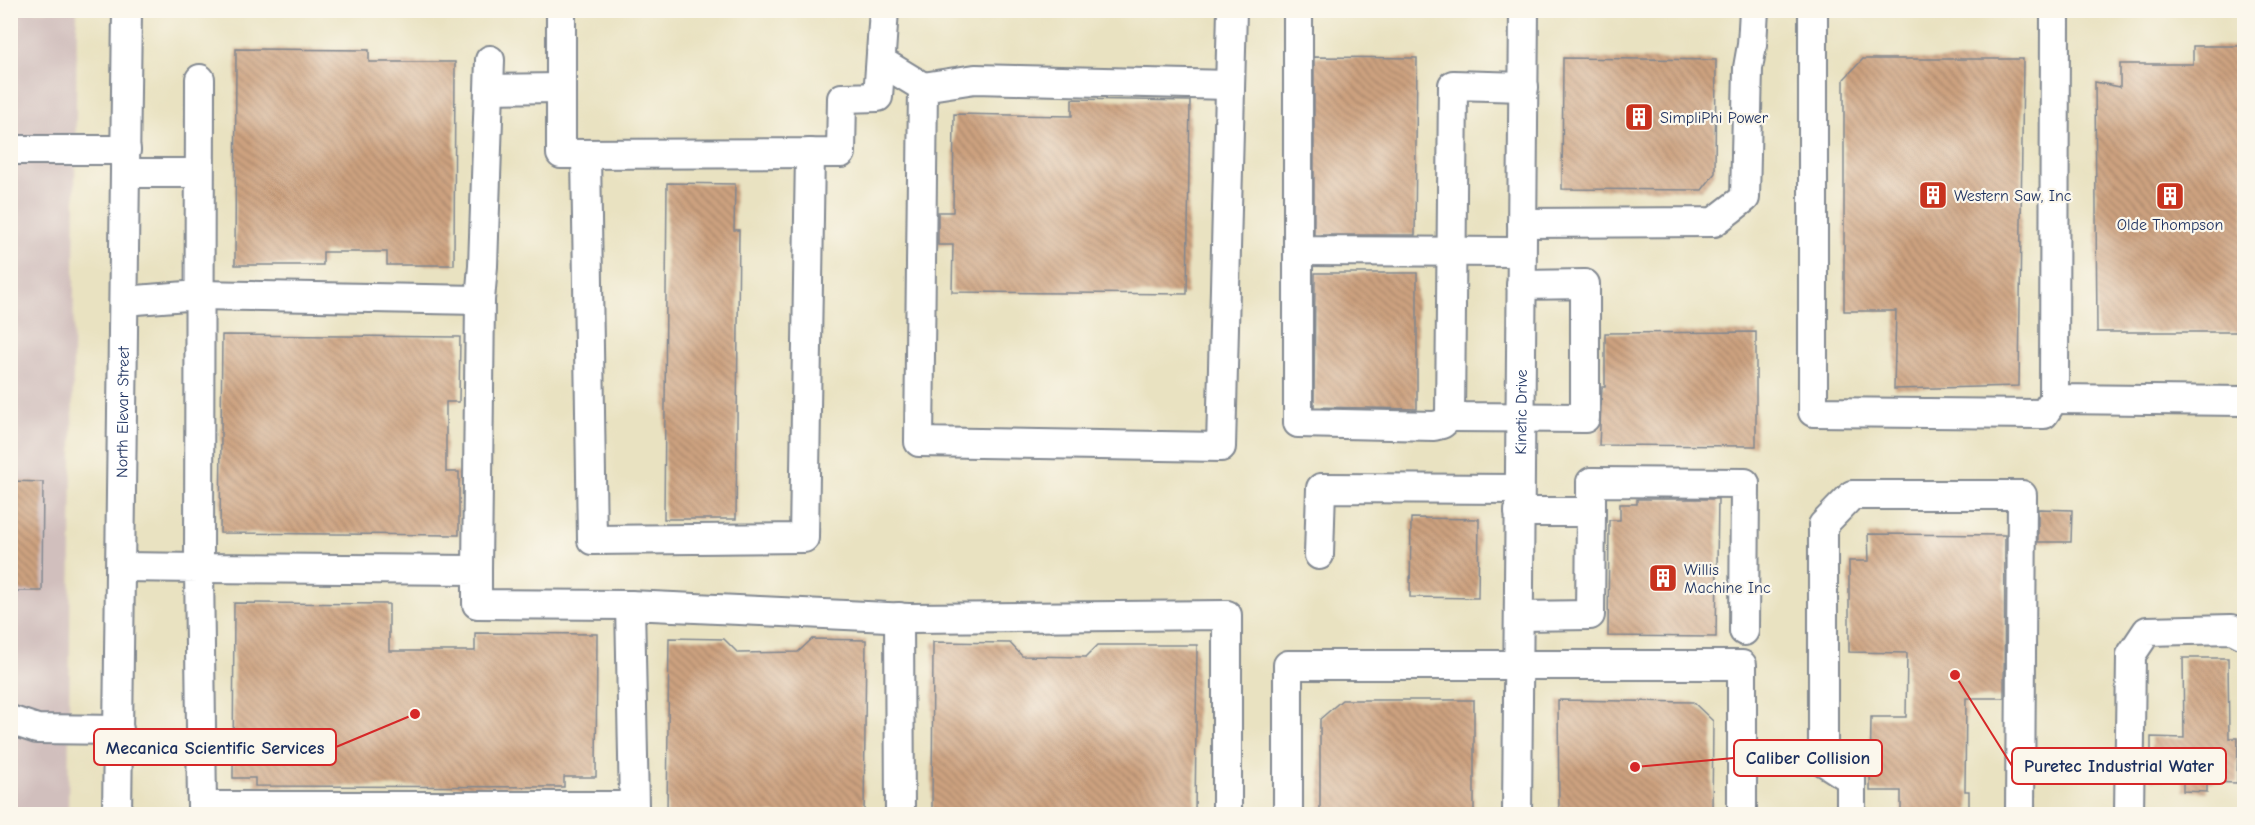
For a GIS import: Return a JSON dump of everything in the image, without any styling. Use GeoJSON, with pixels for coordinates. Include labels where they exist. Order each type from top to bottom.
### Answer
{"type":"FeatureCollection","features":[{"type":"Feature","properties":{"kind":"street","name":"North Elevar Street"},"geometry":{"type":"LineString","coordinates":[[117,814],[122,567],[127,10]]}},
{"type":"Feature","properties":{"kind":"street"},"geometry":{"type":"LineString","coordinates":[[561,10],[561,154],[841,153],[842,98],[878,97],[884,10]]}},
{"type":"Feature","properties":{"kind":"street"},"geometry":{"type":"LineString","coordinates":[[923,87],[919,442],[1221,447],[1232,10]]}},
{"type":"Feature","properties":{"kind":"street"},"geometry":{"type":"LineString","coordinates":[[1298,10],[1298,423],[1434,426],[1442,424],[1450,417],[1585,418],[1585,284],[1521,285]]}},
{"type":"Feature","properties":{"kind":"street","name":"Kinetic Drive"},"geometry":{"type":"LineString","coordinates":[[1517,814],[1524,10]]}},
{"type":"Feature","properties":{"kind":"street"},"geometry":{"type":"LineString","coordinates":[[1522,223],[1714,222],[1745,198],[1748,68],[1754,10]]}},
{"type":"Feature","properties":{"kind":"street"},"geometry":{"type":"LineString","coordinates":[[1813,10],[1813,412],[2044,414],[2054,399],[2055,10]]}},
{"type":"Feature","properties":{"kind":"street"},"geometry":{"type":"LineString","coordinates":[[490,60],[480,300],[477,604],[630,604],[899,617],[1227,615],[1227,814]]}},
{"type":"Feature","properties":{"kind":"street"},"geometry":{"type":"LineString","coordinates":[[882,62],[923,87],[975,79],[1230,85]]}},
{"type":"Feature","properties":{"kind":"street"},"geometry":{"type":"LineString","coordinates":[[200,79],[202,806],[634,810],[630,604]]}},
{"type":"Feature","properties":{"kind":"street"},"geometry":{"type":"LineString","coordinates":[[1450,417],[1453,85],[1524,87]]}},
{"type":"Feature","properties":{"kind":"street"},"geometry":{"type":"LineString","coordinates":[[490,89],[561,88]]}},
{"type":"Feature","properties":{"kind":"street"},"geometry":{"type":"LineString","coordinates":[[10,150],[126,161],[200,173]]}},
{"type":"Feature","properties":{"kind":"street"},"geometry":{"type":"LineString","coordinates":[[586,154],[592,540],[604,540],[804,538],[810,153]]}},
{"type":"Feature","properties":{"kind":"street"},"geometry":{"type":"LineString","coordinates":[[1298,251],[1521,252]]}},
{"type":"Feature","properties":{"kind":"street"},"geometry":{"type":"LineString","coordinates":[[124,301],[199,295],[480,300]]}},
{"type":"Feature","properties":{"kind":"street"},"geometry":{"type":"LineString","coordinates":[[2054,399],[2244,401]]}},
{"type":"Feature","properties":{"kind":"street"},"geometry":{"type":"LineString","coordinates":[[1519,616],[1590,615],[1591,482],[1745,483],[1744,631]]}},
{"type":"Feature","properties":{"kind":"street"},"geometry":{"type":"LineString","coordinates":[[1319,555],[1321,488],[1519,500],[1591,512]]}},
{"type":"Feature","properties":{"kind":"street"},"geometry":{"type":"LineString","coordinates":[[1851,814],[1851,779],[1823,761],[1823,525],[1852,495],[2022,495],[2020,814]]}},
{"type":"Feature","properties":{"kind":"street"},"geometry":{"type":"LineString","coordinates":[[122,567],[477,570]]}},
{"type":"Feature","properties":{"kind":"street"},"geometry":{"type":"LineString","coordinates":[[899,617],[900,814]]}},
{"type":"Feature","properties":{"kind":"street"},"geometry":{"type":"LineString","coordinates":[[2129,814],[2131,655],[2147,631],[2232,629],[2244,635]]}},
{"type":"Feature","properties":{"kind":"street"},"geometry":{"type":"LineString","coordinates":[[1288,814],[1288,665],[1519,664],[1742,665],[1742,814]]}},
{"type":"Feature","properties":{"kind":"street"},"geometry":{"type":"LineString","coordinates":[[10,720],[37,729],[119,730]]}},
{"type":"Feature","properties":{"kind":"shaded area"},"geometry":{"type":"Polygon","coordinates":[[[11,11],[77,11],[68,814],[11,813],[11,11]]]}},
{"type":"Feature","properties":{"kind":"building","name":"Olde Thompson"},"geometry":{"type":"Polygon","coordinates":[[[2193,46],[2244,46],[2243,332],[2097,332],[2095,82],[2120,87],[2120,64],[2193,64],[2193,46]]]}},
{"type":"Feature","properties":{"kind":"building"},"geometry":{"type":"Polygon","coordinates":[[[236,49],[369,50],[369,62],[455,62],[454,265],[387,265],[387,252],[323,252],[323,265],[235,265],[236,49]]]}},
{"type":"Feature","properties":{"kind":"building"},"geometry":{"type":"Polygon","coordinates":[[[1314,57],[1417,58],[1415,235],[1314,235],[1314,57]]]}},
{"type":"Feature","properties":{"kind":"building","name":"SimpliPhi Power"},"geometry":{"type":"Polygon","coordinates":[[[1563,58],[1716,60],[1715,173],[1702,190],[1562,189],[1563,58]]]}},
{"type":"Feature","properties":{"kind":"building","name":"Western Saw, Inc"},"geometry":{"type":"Polygon","coordinates":[[[1863,59],[2023,59],[2019,386],[1894,389],[1896,311],[1844,311],[1844,79],[1863,59]]]}},
{"type":"Feature","properties":{"kind":"building"},"geometry":{"type":"Polygon","coordinates":[[[1072,99],[1190,101],[1187,294],[952,292],[953,245],[938,245],[938,212],[953,212],[954,114],[1072,116],[1072,99]]]}},
{"type":"Feature","properties":{"kind":"building"},"geometry":{"type":"Polygon","coordinates":[[[667,183],[735,184],[734,230],[739,230],[736,519],[664,519],[667,183]]]}},
{"type":"Feature","properties":{"kind":"building"},"geometry":{"type":"Polygon","coordinates":[[[1315,273],[1417,273],[1417,409],[1314,407],[1315,273]]]}},
{"type":"Feature","properties":{"kind":"building"},"geometry":{"type":"Polygon","coordinates":[[[1756,332],[1756,446],[1599,445],[1602,387],[1605,387],[1605,333],[1756,332]]]}},
{"type":"Feature","properties":{"kind":"building"},"geometry":{"type":"Polygon","coordinates":[[[222,335],[460,337],[459,402],[446,402],[446,472],[459,472],[459,535],[220,533],[222,335]]]}},
{"type":"Feature","properties":{"kind":"building"},"geometry":{"type":"Polygon","coordinates":[[[10,481],[43,482],[42,591],[10,591],[10,481]]]}},
{"type":"Feature","properties":{"kind":"building","name":"Willis Machine Inc"},"geometry":{"type":"Polygon","coordinates":[[[1637,499],[1718,499],[1716,637],[1608,636],[1609,520],[1620,520],[1620,504],[1637,504],[1637,499]]]}},
{"type":"Feature","properties":{"kind":"building"},"geometry":{"type":"Polygon","coordinates":[[[2038,509],[2072,510],[2071,542],[2038,542],[2038,509]]]}},
{"type":"Feature","properties":{"kind":"building"},"geometry":{"type":"Polygon","coordinates":[[[1411,518],[1479,519],[1478,598],[1410,597],[1411,518]]]}},
{"type":"Feature","properties":{"kind":"building"},"geometry":{"type":"Polygon","coordinates":[[[1868,534],[2005,535],[2004,698],[1966,698],[1965,791],[1969,791],[1969,814],[1901,814],[1901,791],[1870,791],[1871,717],[1906,717],[1907,653],[1849,652],[1849,561],[1869,561],[1868,534]]]}},
{"type":"Feature","properties":{"kind":"building"},"geometry":{"type":"Polygon","coordinates":[[[234,603],[389,604],[389,651],[475,651],[475,633],[597,634],[596,777],[564,777],[564,787],[255,786],[255,778],[233,778],[234,603]]]}},
{"type":"Feature","properties":{"kind":"building"},"geometry":{"type":"Polygon","coordinates":[[[669,638],[724,639],[738,653],[798,652],[812,639],[866,640],[864,814],[667,814],[669,638]]]}},
{"type":"Feature","properties":{"kind":"building"},"geometry":{"type":"Polygon","coordinates":[[[933,642],[1010,643],[1022,656],[1086,657],[1098,645],[1197,645],[1195,814],[932,814],[933,642]]]}},
{"type":"Feature","properties":{"kind":"building"},"geometry":{"type":"Polygon","coordinates":[[[2183,658],[2228,658],[2229,738],[2238,738],[2237,783],[2207,782],[2207,792],[2183,791],[2183,780],[2151,780],[2151,737],[2184,738],[2183,658]]]}},
{"type":"Feature","properties":{"kind":"building"},"geometry":{"type":"Polygon","coordinates":[[[1342,700],[1474,700],[1474,814],[1320,814],[1320,719],[1342,700]]]}},
{"type":"Feature","properties":{"kind":"building"},"geometry":{"type":"Polygon","coordinates":[[[1558,700],[1693,702],[1713,721],[1712,814],[1559,814],[1558,700]]]}},
{"type":"Feature","properties":{"kind":"place","name":"SimpliPhi Power"},"geometry":{"type":"Point","coordinates":[1639,117]}},
{"type":"Feature","properties":{"kind":"place","name":"Western Saw, Inc"},"geometry":{"type":"Point","coordinates":[1933,195]}},
{"type":"Feature","properties":{"kind":"place","name":"Olde Thompson"},"geometry":{"type":"Point","coordinates":[2170,196]}},
{"type":"Feature","properties":{"kind":"place","name":"Willis Machine Inc"},"geometry":{"type":"Point","coordinates":[1663,578]}},
{"type":"Feature","properties":{"kind":"place","name":"Puretec Industrial Water"},"geometry":{"type":"Point","coordinates":[1955,675]}},
{"type":"Feature","properties":{"kind":"place","name":"Mecanica Scientific Services"},"geometry":{"type":"Point","coordinates":[415,714]}},
{"type":"Feature","properties":{"kind":"place","name":"Caliber Collision"},"geometry":{"type":"Point","coordinates":[1635,767]}}]}
